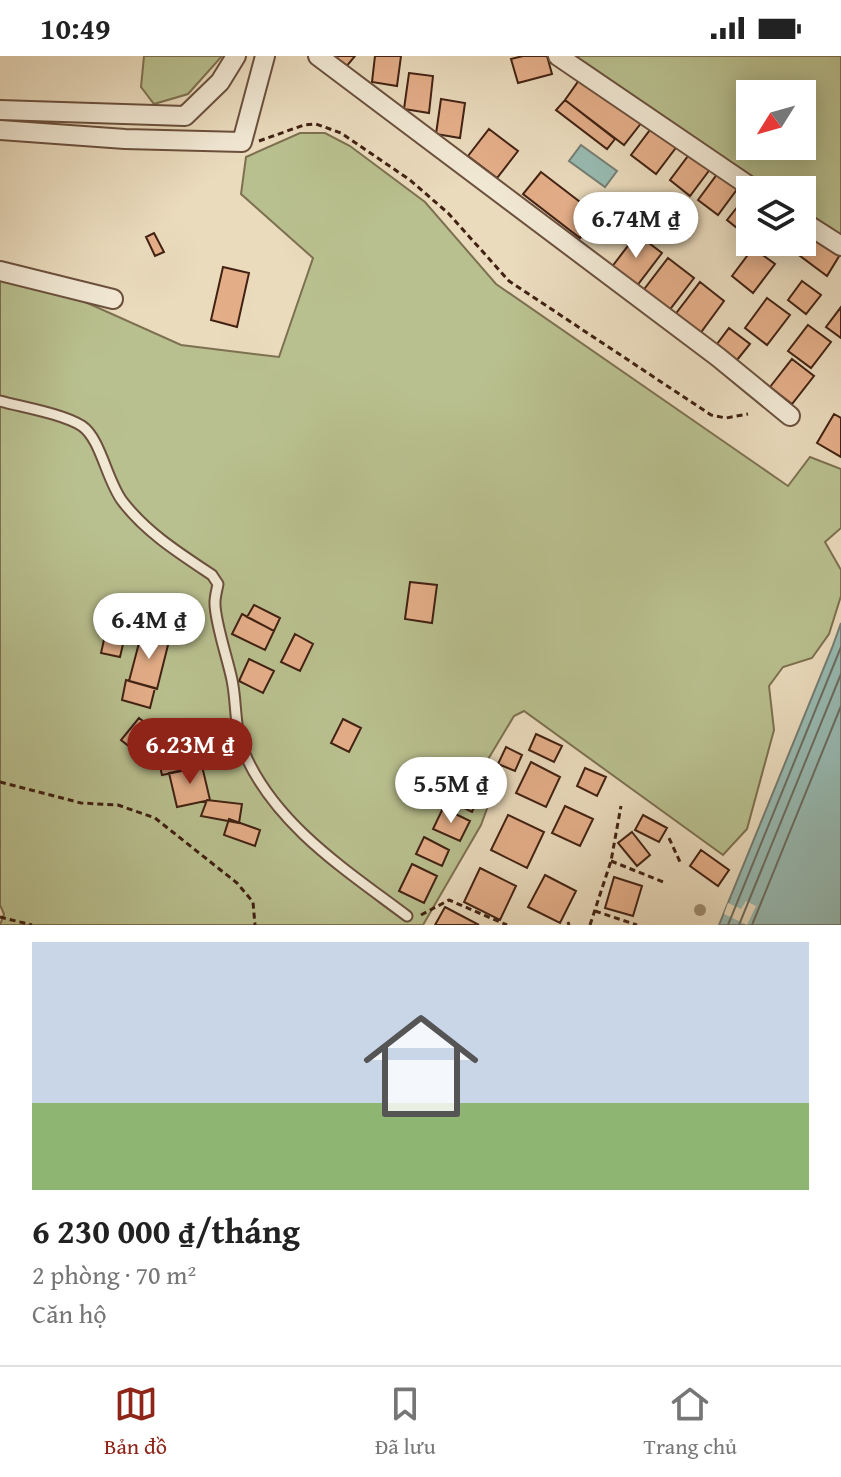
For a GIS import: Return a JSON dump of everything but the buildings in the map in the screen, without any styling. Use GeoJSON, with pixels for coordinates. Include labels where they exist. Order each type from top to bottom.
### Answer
{"type":"FeatureCollection","features":[{"type":"Feature","properties":{"kind":"street"},"geometry":{"type":"LineString","coordinates":[[0,110],[185,116],[220,82],[236,56]]}},
{"type":"Feature","properties":{"kind":"street"},"geometry":{"type":"LineString","coordinates":[[0,130],[125,139],[242,142],[265,56]]}},
{"type":"Feature","properties":{"kind":"street"},"geometry":{"type":"LineString","coordinates":[[318,56],[718,357],[790,416]]}},
{"type":"Feature","properties":{"kind":"street"},"geometry":{"type":"LineString","coordinates":[[558,56],[736,177]]}},
{"type":"Feature","properties":{"kind":"street"},"geometry":{"type":"LineString","coordinates":[[816,230],[841,246]]}},
{"type":"Feature","properties":{"kind":"street"},"geometry":{"type":"LineString","coordinates":[[0,271],[113,299]]}},
{"type":"Feature","properties":{"kind":"lane"},"geometry":{"type":"LineString","coordinates":[[0,401],[83,427],[93,439],[106,474],[121,500],[154,537],[212,575],[218,584],[215,601],[235,694],[235,724],[250,762],[282,812],[322,853],[410,916]]}},
{"type":"Feature","properties":{"kind":"path"},"geometry":{"type":"LineString","coordinates":[[242,142],[262,140],[304,125],[316,124],[341,133],[410,180],[448,213],[509,281],[711,415],[726,418],[748,414]]}},
{"type":"Feature","properties":{"kind":"path"},"geometry":{"type":"LineString","coordinates":[[0,782],[81,803],[118,805],[155,818],[237,883],[253,902],[255,925]]}},
{"type":"Feature","properties":{"kind":"path"},"geometry":{"type":"LineString","coordinates":[[590,925],[611,861],[621,806]]}},
{"type":"Feature","properties":{"kind":"path"},"geometry":{"type":"LineString","coordinates":[[669,838],[680,862]]}},
{"type":"Feature","properties":{"kind":"path"},"geometry":{"type":"LineString","coordinates":[[611,861],[663,882]]}},
{"type":"Feature","properties":{"kind":"path"},"geometry":{"type":"LineString","coordinates":[[410,916],[449,900],[507,925]]}},
{"type":"Feature","properties":{"kind":"path"},"geometry":{"type":"LineString","coordinates":[[595,911],[637,925]]}},
{"type":"Feature","properties":{"kind":"path"},"geometry":{"type":"LineString","coordinates":[[0,917],[32,925]]}},
{"type":"Feature","properties":{"kind":"green space"},"geometry":{"type":"Polygon","coordinates":[[[144,56],[222,56],[188,94],[154,104],[141,87],[144,56]]]}},
{"type":"Feature","properties":{"kind":"green space"},"geometry":{"type":"Polygon","coordinates":[[[569,56],[841,56],[841,240],[816,223],[816,176],[746,176],[569,56]]]}},
{"type":"Feature","properties":{"kind":"green space"},"geometry":{"type":"Polygon","coordinates":[[[300,133],[325,133],[350,146],[425,202],[496,284],[788,486],[810,457],[841,469],[841,528],[825,542],[841,570],[841,596],[829,634],[812,658],[783,667],[769,686],[774,730],[747,829],[723,855],[524,711],[514,716],[481,771],[497,781],[481,825],[423,925],[0,925],[4,914],[0,905],[0,280],[83,301],[181,345],[279,357],[313,258],[241,194],[246,157],[300,133]]]}},
{"type":"Feature","properties":{"kind":"water"},"geometry":{"type":"Polygon","coordinates":[[[581,145],[617,171],[605,187],[569,161],[581,145]]]}},
{"type":"Feature","properties":{"kind":"water"},"geometry":{"type":"Polygon","coordinates":[[[841,623],[841,925],[719,925],[832,648],[841,623]]]}},
{"type":"Feature","properties":{"kind":"pier"},"geometry":{"type":"Polygon","coordinates":[[[746,901],[756,906],[747,925],[724,914],[728,903],[741,909],[746,901]]]}}]}
